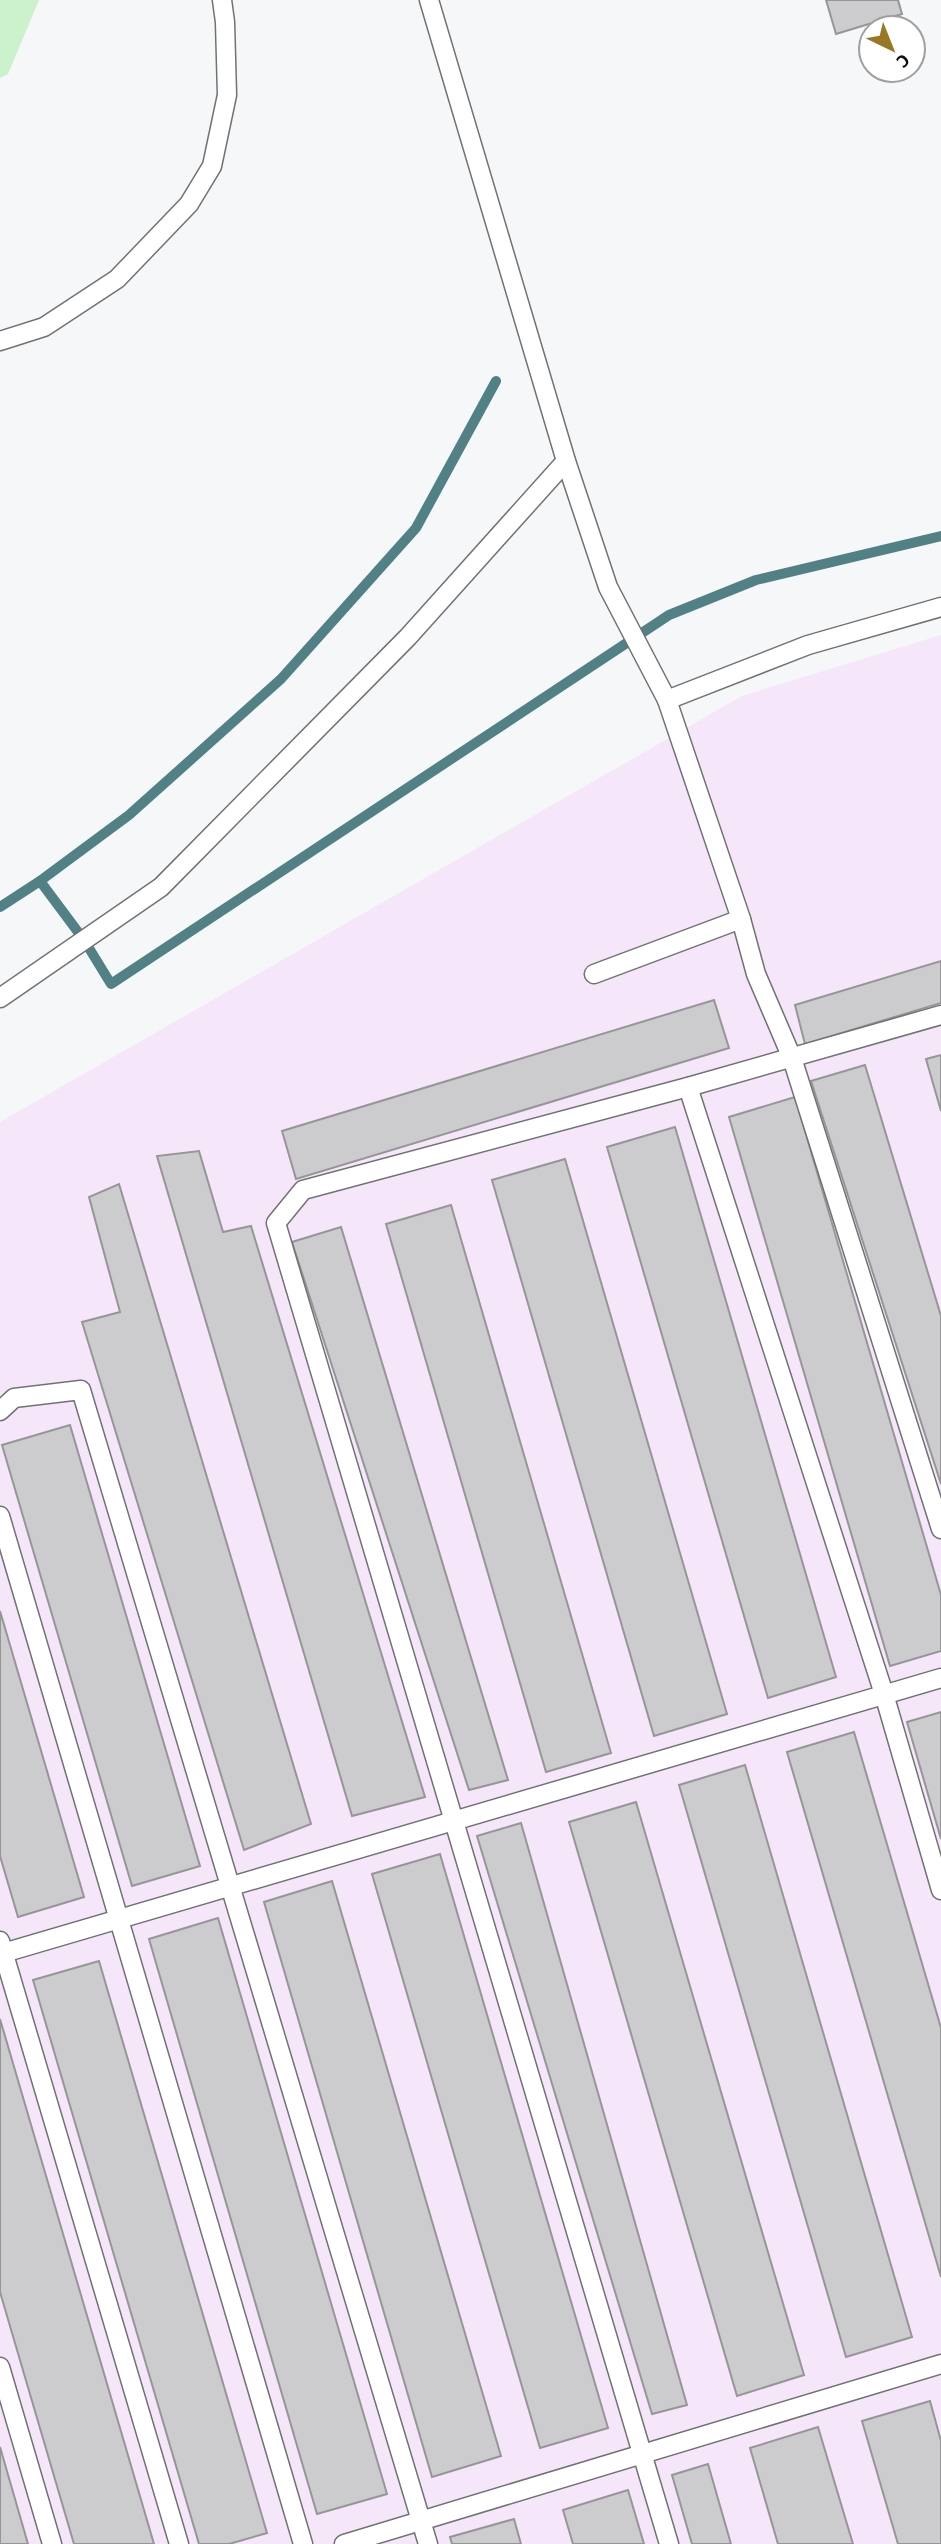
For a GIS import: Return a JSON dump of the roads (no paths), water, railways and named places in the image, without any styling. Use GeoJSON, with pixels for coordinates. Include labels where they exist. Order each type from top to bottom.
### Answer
{"type":"FeatureCollection","features":[{"type":"Feature","properties":{"kind":"lane"},"geometry":{"type":"LineString","coordinates":[[0,341],[44,327],[117,278],[189,204],[212,166],[227,95],[222,0]]}},
{"type":"Feature","properties":{"kind":"lane"},"geometry":{"type":"LineString","coordinates":[[429,0],[566,461],[608,587],[667,700],[741,919],[756,974],[792,1058],[941,1529]]}},
{"type":"Feature","properties":{"kind":"lane"},"geometry":{"type":"LineString","coordinates":[[0,998],[161,887],[408,637],[566,461]]}},
{"type":"Feature","properties":{"kind":"lane"},"geometry":{"type":"LineString","coordinates":[[667,700],[808,645],[941,607]]}},
{"type":"Feature","properties":{"kind":"lane"},"geometry":{"type":"LineString","coordinates":[[594,974],[741,919]]}},
{"type":"Feature","properties":{"kind":"lane"},"geometry":{"type":"LineString","coordinates":[[669,2544],[640,2454],[276,1223],[303,1190],[688,1087],[941,1015]]}},
{"type":"Feature","properties":{"kind":"lane"},"geometry":{"type":"LineString","coordinates":[[688,1087],[884,1694],[941,1890]]}},
{"type":"Feature","properties":{"kind":"lane"},"geometry":{"type":"LineString","coordinates":[[0,1411],[14,1398],[81,1390],[428,2544]]}},
{"type":"Feature","properties":{"kind":"lane"},"geometry":{"type":"LineString","coordinates":[[0,1516],[303,2544]]}},
{"type":"Feature","properties":{"kind":"lane"},"geometry":{"type":"LineString","coordinates":[[179,2544],[1,1949],[118,1919],[941,1678]]}},
{"type":"Feature","properties":{"kind":"lane"},"geometry":{"type":"LineString","coordinates":[[344,2544],[941,2364]]}},
{"type":"Feature","properties":{"kind":"lane"},"geometry":{"type":"LineString","coordinates":[[0,2367],[52,2544]]}},
{"type":"Feature","properties":{"kind":"waterway"},"geometry":{"type":"LineString","coordinates":[[40,881],[129,815],[281,679],[416,528],[496,381]]}},
{"type":"Feature","properties":{"kind":"waterway"},"geometry":{"type":"LineString","coordinates":[[0,907],[40,881],[84,940],[111,984],[669,615],[756,580],[941,536]]}}]}
